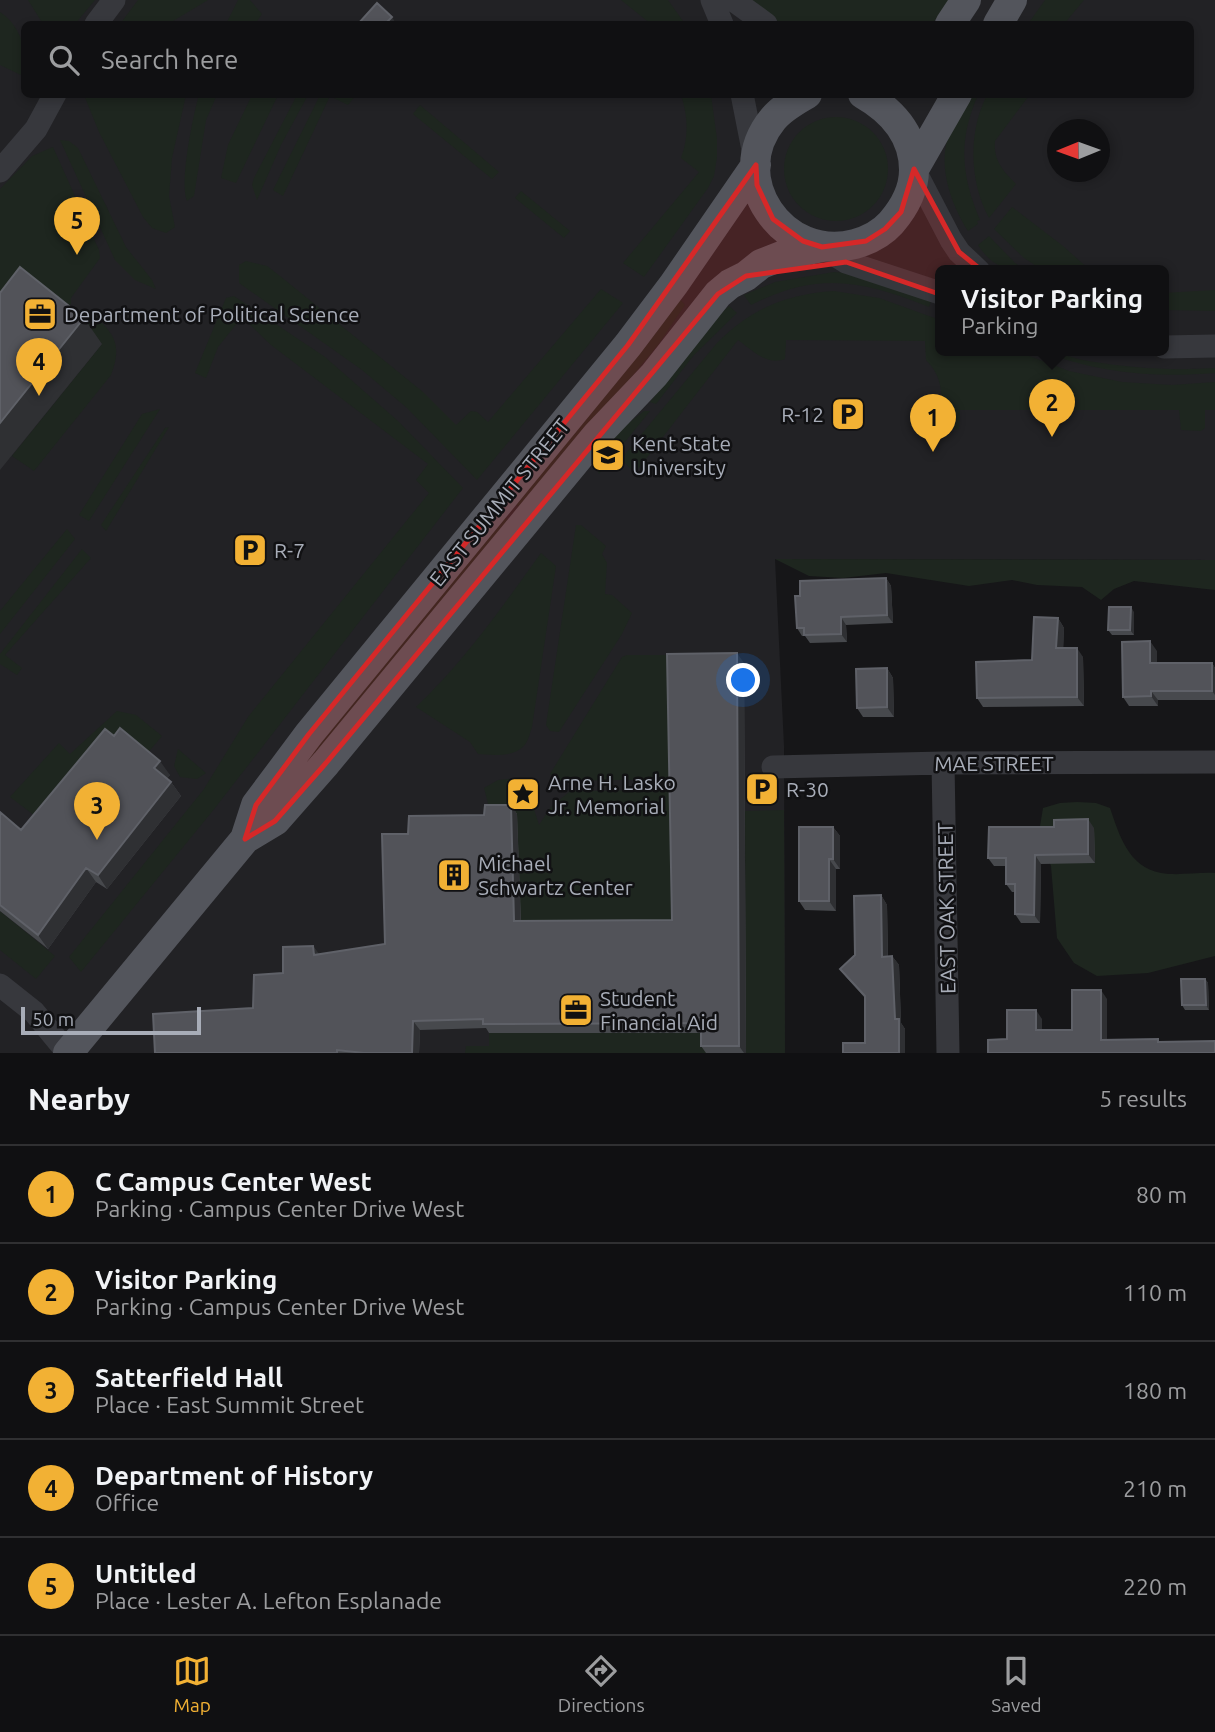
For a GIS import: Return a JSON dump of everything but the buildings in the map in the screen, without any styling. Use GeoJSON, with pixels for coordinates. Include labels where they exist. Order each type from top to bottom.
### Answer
{"type":"FeatureCollection","features":[{"type":"Feature","properties":{"kind":"main road"},"geometry":{"type":"LineString","coordinates":[[952,21],[966,0]]}},
{"type":"Feature","properties":{"kind":"main road"},"geometry":{"type":"LineString","coordinates":[[1000,21],[1012,0]]}},
{"type":"Feature","properties":{"kind":"main road"},"geometry":{"type":"LineString","coordinates":[[799,98],[772,120],[760,141],[756,165],[757,185],[773,219],[795,236],[834,254]]}},
{"type":"Feature","properties":{"kind":"main road"},"geometry":{"type":"LineString","coordinates":[[870,98],[883,106],[900,123],[910,145],[914,169]]}},
{"type":"Feature","properties":{"kind":"main road"},"geometry":{"type":"LineString","coordinates":[[914,169],[955,98]]}},
{"type":"Feature","properties":{"kind":"main road","name":"EAST SUMMIT STREET"},"geometry":{"type":"LineString","coordinates":[[245,839],[256,805],[309,734],[628,345],[674,284],[756,165]]}},
{"type":"Feature","properties":{"kind":"main road","name":"EAST SUMMIT STREET"},"geometry":{"type":"LineString","coordinates":[[68,1053],[245,839],[275,821],[363,720],[597,435],[654,375],[718,294],[761,264],[784,255],[834,254],[844,247],[866,241],[885,229],[901,212],[910,192],[914,169]]}},
{"type":"Feature","properties":{"kind":"street"},"geometry":{"type":"LineString","coordinates":[[98,21],[114,0]]}},
{"type":"Feature","properties":{"kind":"street"},"geometry":{"type":"LineString","coordinates":[[712,0],[721,21]]}},
{"type":"Feature","properties":{"kind":"street"},"geometry":{"type":"LineString","coordinates":[[733,0],[762,21]]}},
{"type":"Feature","properties":{"kind":"street"},"geometry":{"type":"LineString","coordinates":[[0,171],[36,129],[53,98]]}},
{"type":"Feature","properties":{"kind":"street"},"geometry":{"type":"LineString","coordinates":[[744,98],[756,165]]}},
{"type":"Feature","properties":{"kind":"street"},"geometry":{"type":"LineString","coordinates":[[914,169],[951,240],[973,265]]}},
{"type":"Feature","properties":{"kind":"street"},"geometry":{"type":"LineString","coordinates":[[834,254],[935,291]]}},
{"type":"Feature","properties":{"kind":"street"},"geometry":{"type":"LineString","coordinates":[[1169,347],[1215,346]]}},
{"type":"Feature","properties":{"kind":"street","name":"MAE STREET"},"geometry":{"type":"LineString","coordinates":[[773,767],[943,762],[1215,762]]}},
{"type":"Feature","properties":{"kind":"street","name":"EAST OAK STREET"},"geometry":{"type":"LineString","coordinates":[[943,762],[948,1053]]}},
{"type":"Feature","properties":{"kind":"street"},"geometry":{"type":"LineString","coordinates":[[0,985],[39,1018],[68,1053]]}},
{"type":"Feature","properties":{"kind":"highlighted area"},"geometry":{"type":"Polygon","coordinates":[[[756,165],[757,185],[773,219],[803,241],[822,247],[866,241],[885,229],[901,212],[914,169],[959,252],[1039,317],[977,307],[846,262],[746,276],[718,294],[275,821],[245,839],[256,805],[309,734],[628,345],[756,165]]]}},
{"type":"Feature","properties":{"kind":"shaded area","name":"Kent State University"},"geometry":{"type":"Polygon","coordinates":[[[0,0],[1215,0],[1215,560],[775,559],[784,746],[785,1053],[0,1053],[0,0]]]}},
{"type":"Feature","properties":{"kind":"shaded area"},"geometry":{"type":"Polygon","coordinates":[[[28,0],[95,0],[78,21],[41,21],[28,0]]]}},
{"type":"Feature","properties":{"kind":"shaded area"},"geometry":{"type":"Polygon","coordinates":[[[138,0],[208,0],[173,21],[122,21],[138,0]]]}},
{"type":"Feature","properties":{"kind":"shaded area"},"geometry":{"type":"Polygon","coordinates":[[[238,0],[250,0],[262,14],[257,21],[228,21],[238,0]]]}},
{"type":"Feature","properties":{"kind":"shaded area"},"geometry":{"type":"Polygon","coordinates":[[[621,0],[668,0],[683,21],[647,21],[621,0]]]}},
{"type":"Feature","properties":{"kind":"shaded area"},"geometry":{"type":"Polygon","coordinates":[[[750,0],[950,0],[934,21],[777,21],[750,0]]]}},
{"type":"Feature","properties":{"kind":"shaded area"},"geometry":{"type":"Polygon","coordinates":[[[1045,0],[1084,0],[1066,21],[1030,21],[1045,0]]]}},
{"type":"Feature","properties":{"kind":"shaded area"},"geometry":{"type":"Polygon","coordinates":[[[0,12],[13,24],[21,39],[21,75],[0,65],[0,12]]]}},
{"type":"Feature","properties":{"kind":"shaded area"},"geometry":{"type":"Polygon","coordinates":[[[85,98],[185,98],[172,158],[169,196],[175,227],[166,233],[152,228],[143,217],[99,132],[85,98]]]}},
{"type":"Feature","properties":{"kind":"shaded area"},"geometry":{"type":"Polygon","coordinates":[[[198,98],[216,98],[206,120],[194,196],[187,201],[185,180],[190,133],[198,98]]]}},
{"type":"Feature","properties":{"kind":"shaded area"},"geometry":{"type":"Polygon","coordinates":[[[251,98],[277,98],[236,183],[221,178],[228,145],[251,98]]]}},
{"type":"Feature","properties":{"kind":"shaded area"},"geometry":{"type":"Polygon","coordinates":[[[295,98],[306,98],[281,145],[257,200],[252,185],[295,98]]]}},
{"type":"Feature","properties":{"kind":"shaded area"},"geometry":{"type":"Polygon","coordinates":[[[319,98],[329,98],[283,196],[273,190],[319,98]]]}},
{"type":"Feature","properties":{"kind":"shaded area"},"geometry":{"type":"Polygon","coordinates":[[[334,98],[354,98],[348,105],[334,98]]]}},
{"type":"Feature","properties":{"kind":"shaded area"},"geometry":{"type":"Polygon","coordinates":[[[682,98],[711,98],[717,139],[714,176],[644,277],[623,263],[699,172],[681,158],[687,126],[682,98]]]}},
{"type":"Feature","properties":{"kind":"shaded area"},"geometry":{"type":"Polygon","coordinates":[[[966,98],[977,98],[967,127],[964,157],[969,188],[980,220],[968,231],[952,199],[946,176],[945,152],[954,123],[966,98]]]}},
{"type":"Feature","properties":{"kind":"shaded area"},"geometry":{"type":"Polygon","coordinates":[[[986,98],[1027,98],[995,141],[1000,165],[1016,184],[989,218],[982,204],[973,156],[976,125],[986,98]]]}},
{"type":"Feature","properties":{"kind":"shaded area"},"geometry":{"type":"Polygon","coordinates":[[[420,105],[499,172],[492,179],[413,114],[420,105]]]}},
{"type":"Feature","properties":{"kind":"shaded area"},"geometry":{"type":"Polygon","coordinates":[[[836,117],[856,121],[873,132],[884,149],[888,169],[884,189],[873,206],[856,217],[836,221],[816,217],[799,206],[788,189],[784,169],[788,149],[799,132],[816,121],[836,117]]]}},
{"type":"Feature","properties":{"kind":"shaded area"},"geometry":{"type":"Polygon","coordinates":[[[60,140],[69,141],[78,148],[126,247],[156,289],[135,280],[115,260],[60,140]]]}},
{"type":"Feature","properties":{"kind":"shaded area"},"geometry":{"type":"Polygon","coordinates":[[[53,147],[99,250],[100,258],[71,298],[71,304],[0,340],[0,189],[32,156],[53,147]]]}},
{"type":"Feature","properties":{"kind":"shaded area"},"geometry":{"type":"Polygon","coordinates":[[[521,191],[570,231],[564,238],[515,198],[521,191]]]}},
{"type":"Feature","properties":{"kind":"shaded area"},"geometry":{"type":"Polygon","coordinates":[[[1012,207],[1084,265],[1035,265],[994,229],[1012,207]]]}},
{"type":"Feature","properties":{"kind":"shaded area"},"geometry":{"type":"Polygon","coordinates":[[[989,236],[1018,265],[999,265],[993,262],[978,245],[989,236]]]}},
{"type":"Feature","properties":{"kind":"shaded area"},"geometry":{"type":"Polygon","coordinates":[[[246,261],[267,266],[280,276],[423,392],[456,425],[471,411],[477,412],[488,422],[601,289],[623,303],[477,480],[407,408],[362,370],[239,283],[239,265],[246,261]]]}},
{"type":"Feature","properties":{"kind":"shaded area"},"geometry":{"type":"Polygon","coordinates":[[[834,272],[933,296],[929,307],[882,291],[840,283],[797,287],[751,305],[744,295],[775,282],[834,272]]]}},
{"type":"Feature","properties":{"kind":"shaded area"},"geometry":{"type":"Polygon","coordinates":[[[1215,290],[1215,311],[1169,310],[1169,293],[1215,290]]]}},
{"type":"Feature","properties":{"kind":"shaded area"},"geometry":{"type":"Polygon","coordinates":[[[834,291],[879,298],[935,318],[935,356],[1029,356],[1069,371],[1122,382],[1172,385],[1215,382],[1215,410],[1205,410],[1205,428],[1201,431],[1181,430],[1179,410],[960,410],[959,429],[944,430],[941,427],[940,383],[926,360],[925,341],[786,340],[785,359],[778,361],[760,356],[738,340],[635,473],[621,459],[717,343],[730,331],[770,305],[834,291]]]}},
{"type":"Feature","properties":{"kind":"shaded area"},"geometry":{"type":"Polygon","coordinates":[[[234,296],[325,357],[398,421],[463,488],[215,808],[81,972],[69,957],[204,789],[248,717],[429,493],[416,480],[428,464],[271,345],[242,317],[218,347],[206,378],[195,373],[226,298],[234,296]]]}},
{"type":"Feature","properties":{"kind":"shaded area"},"geometry":{"type":"Polygon","coordinates":[[[678,297],[685,305],[658,345],[522,510],[513,502],[678,297]]]}},
{"type":"Feature","properties":{"kind":"shaded area"},"geometry":{"type":"Polygon","coordinates":[[[729,306],[737,313],[694,355],[656,404],[650,402],[713,321],[729,306]]]}},
{"type":"Feature","properties":{"kind":"shaded area"},"geometry":{"type":"Polygon","coordinates":[[[85,310],[95,316],[112,336],[116,348],[114,367],[111,375],[34,471],[12,456],[102,344],[76,323],[85,310]]]}},
{"type":"Feature","properties":{"kind":"shaded area"},"geometry":{"type":"Polygon","coordinates":[[[1056,356],[1135,367],[1215,368],[1215,373],[1170,375],[1126,372],[1056,356]]]}},
{"type":"Feature","properties":{"kind":"shaded area"},"geometry":{"type":"Polygon","coordinates":[[[160,409],[89,521],[79,515],[142,414],[160,409]]]}},
{"type":"Feature","properties":{"kind":"shaded area"},"geometry":{"type":"Polygon","coordinates":[[[644,411],[650,411],[599,474],[597,465],[604,447],[644,411]]]}},
{"type":"Feature","properties":{"kind":"shaded area"},"geometry":{"type":"Polygon","coordinates":[[[169,427],[106,531],[101,525],[165,428],[169,427]]]}},
{"type":"Feature","properties":{"kind":"shaded area"},"geometry":{"type":"Polygon","coordinates":[[[502,515],[512,523],[265,816],[317,741],[502,515]]]}},
{"type":"Feature","properties":{"kind":"shaded area"},"geometry":{"type":"Polygon","coordinates":[[[576,525],[581,525],[606,546],[602,554],[607,563],[605,594],[612,595],[632,613],[622,634],[559,732],[550,731],[546,725],[576,525]]]}},
{"type":"Feature","properties":{"kind":"shaded area"},"geometry":{"type":"Polygon","coordinates":[[[67,529],[75,539],[0,634],[0,611],[67,529]]]}},
{"type":"Feature","properties":{"kind":"shaded area"},"geometry":{"type":"Polygon","coordinates":[[[82,549],[91,558],[5,655],[22,668],[17,675],[0,664],[0,654],[82,549]]]}},
{"type":"Feature","properties":{"kind":"shaded area"},"geometry":{"type":"Polygon","coordinates":[[[541,553],[556,566],[532,727],[527,741],[517,751],[478,754],[470,742],[416,707],[467,652],[541,553]]]}},
{"type":"Feature","properties":{"kind":"shaded area"},"geometry":{"type":"Polygon","coordinates":[[[775,559],[1215,560],[1215,590],[1134,581],[1114,589],[1101,600],[1082,587],[1037,585],[1012,580],[969,586],[886,573],[843,578],[809,576],[775,559]]]}},
{"type":"Feature","properties":{"kind":"shaded area"},"geometry":{"type":"Polygon","coordinates":[[[672,655],[676,779],[558,781],[550,774],[622,657],[672,655]]]}},
{"type":"Feature","properties":{"kind":"shaded area"},"geometry":{"type":"Polygon","coordinates":[[[117,711],[136,715],[162,736],[146,755],[47,825],[10,797],[59,743],[70,754],[117,711]]]}},
{"type":"Feature","properties":{"kind":"shaded area"},"geometry":{"type":"Polygon","coordinates":[[[178,749],[206,773],[197,779],[180,777],[174,766],[178,749]]]}},
{"type":"Feature","properties":{"kind":"shaded area"},"geometry":{"type":"Polygon","coordinates":[[[516,778],[530,796],[539,825],[550,808],[570,791],[676,790],[679,929],[521,930],[484,788],[498,780],[516,778]]]}},
{"type":"Feature","properties":{"kind":"shaded area"},"geometry":{"type":"Polygon","coordinates":[[[1077,802],[1096,803],[1110,808],[1126,848],[1140,864],[1150,870],[1167,874],[1215,873],[1215,956],[1148,973],[1097,976],[1074,963],[1057,938],[1051,866],[1039,832],[1043,808],[1077,802]]]}},
{"type":"Feature","properties":{"kind":"shaded area"},"geometry":{"type":"Polygon","coordinates":[[[784,810],[785,1053],[746,1053],[745,811],[784,810]]]}},
{"type":"Feature","properties":{"kind":"shaded area"},"geometry":{"type":"Polygon","coordinates":[[[0,911],[55,956],[36,979],[0,950],[0,911]]]}},
{"type":"Feature","properties":{"kind":"shaded area"},"geometry":{"type":"Polygon","coordinates":[[[489,1033],[707,1033],[707,1053],[465,1053],[466,1046],[489,1046],[489,1033]]]}},
{"type":"Feature","properties":{"kind":"place","name":"Untitled"},"geometry":{"type":"Point","coordinates":[77,255]}},
{"type":"Feature","properties":{"kind":"place","name":"Department of Political Science"},"geometry":{"type":"Point","coordinates":[40,314]}},
{"type":"Feature","properties":{"kind":"place","name":"Department of History"},"geometry":{"type":"Point","coordinates":[39,396]}},
{"type":"Feature","properties":{"kind":"place","name":"R-12"},"geometry":{"type":"Point","coordinates":[848,414]}},
{"type":"Feature","properties":{"kind":"place","name":"Visitor Parking"},"geometry":{"type":"Point","coordinates":[1052,437]}},
{"type":"Feature","properties":{"kind":"place","name":"C Campus Center West"},"geometry":{"type":"Point","coordinates":[933,452]}},
{"type":"Feature","properties":{"kind":"place","name":"Kent State University"},"geometry":{"type":"Point","coordinates":[608,455]}},
{"type":"Feature","properties":{"kind":"place","name":"R-7"},"geometry":{"type":"Point","coordinates":[250,550]}},
{"type":"Feature","properties":{"kind":"place","name":"R-30"},"geometry":{"type":"Point","coordinates":[762,789]}},
{"type":"Feature","properties":{"kind":"place","name":"Arne H. Lasko Jr. Memorial"},"geometry":{"type":"Point","coordinates":[523,794]}},
{"type":"Feature","properties":{"kind":"place","name":"Satterfield Hall"},"geometry":{"type":"Point","coordinates":[97,840]}},
{"type":"Feature","properties":{"kind":"place","name":"Michael Schwartz Center"},"geometry":{"type":"Point","coordinates":[454,875]}},
{"type":"Feature","properties":{"kind":"place","name":"Student Financial Aid"},"geometry":{"type":"Point","coordinates":[576,1010]}}]}
